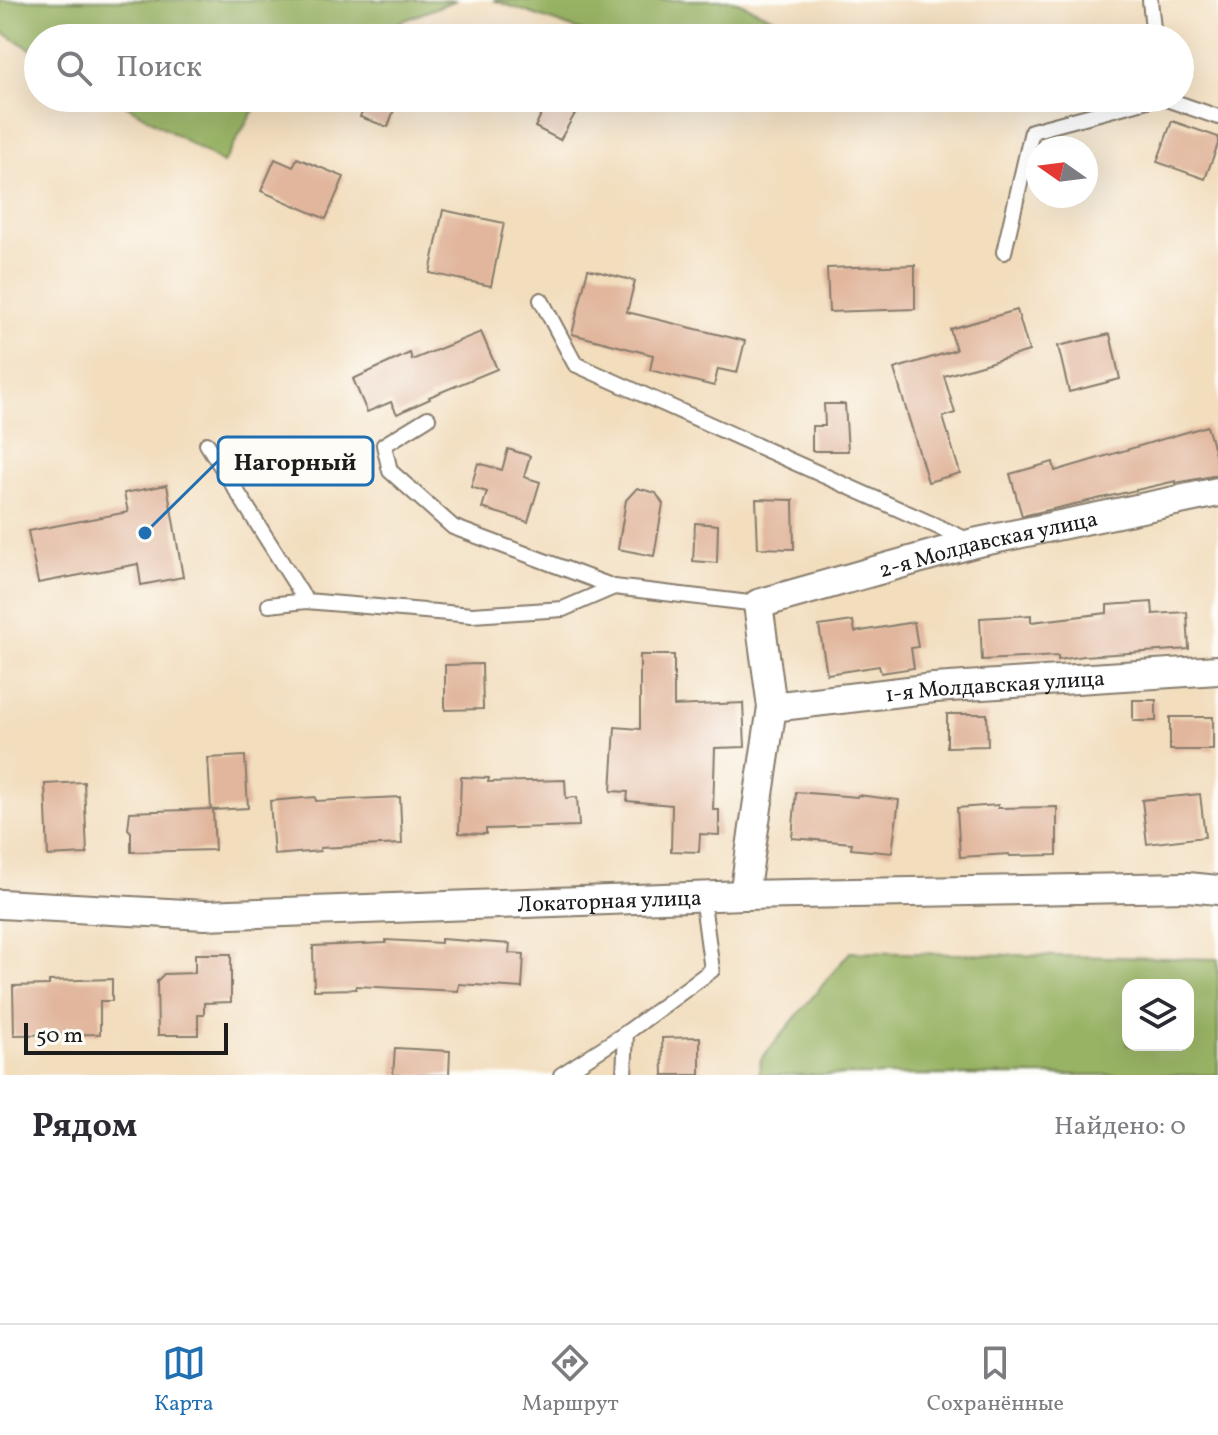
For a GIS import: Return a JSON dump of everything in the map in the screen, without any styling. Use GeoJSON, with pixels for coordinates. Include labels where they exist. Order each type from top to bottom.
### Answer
{"type":"FeatureCollection","features":[{"type":"Feature","properties":{"kind":"street","name":"2-я Молдавская улица"},"geometry":{"type":"LineString","coordinates":[[758,604],[974,543],[1218,492]]}},
{"type":"Feature","properties":{"kind":"street"},"geometry":{"type":"LineString","coordinates":[[744,895],[772,707],[758,604]]}},
{"type":"Feature","properties":{"kind":"street","name":"1-я Молдавская улица"},"geometry":{"type":"LineString","coordinates":[[772,707],[934,688],[1218,670]]}},
{"type":"Feature","properties":{"kind":"street","name":"Локаторная улица"},"geometry":{"type":"LineString","coordinates":[[0,904],[205,915],[702,896],[1188,887],[1218,890]]}},
{"type":"Feature","properties":{"kind":"lane"},"geometry":{"type":"LineString","coordinates":[[1150,0],[1153,24]]}},
{"type":"Feature","properties":{"kind":"lane"},"geometry":{"type":"LineString","coordinates":[[1194,109],[1218,117]]}},
{"type":"Feature","properties":{"kind":"lane"},"geometry":{"type":"LineString","coordinates":[[1004,252],[1032,131],[1103,112]]}},
{"type":"Feature","properties":{"kind":"lane"},"geometry":{"type":"LineString","coordinates":[[541,300],[575,364],[974,543]]}},
{"type":"Feature","properties":{"kind":"lane"},"geometry":{"type":"LineString","coordinates":[[428,418],[384,445],[390,471],[453,527],[614,587],[758,604]]}},
{"type":"Feature","properties":{"kind":"lane"},"geometry":{"type":"LineString","coordinates":[[207,444],[306,601]]}},
{"type":"Feature","properties":{"kind":"lane"},"geometry":{"type":"LineString","coordinates":[[269,605],[306,601],[472,615],[563,609],[614,587]]}},
{"type":"Feature","properties":{"kind":"lane"},"geometry":{"type":"LineString","coordinates":[[561,1075],[626,1033],[712,970],[702,896]]}},
{"type":"Feature","properties":{"kind":"lane"},"geometry":{"type":"LineString","coordinates":[[624,1075],[626,1033]]}},
{"type":"Feature","properties":{"kind":"green space"},"geometry":{"type":"Polygon","coordinates":[[[0,0],[456,0],[395,24],[24,24],[24,45],[0,31],[0,0]]]}},
{"type":"Feature","properties":{"kind":"green space"},"geometry":{"type":"Polygon","coordinates":[[[493,0],[733,0],[788,24],[561,24],[493,0]]]}},
{"type":"Feature","properties":{"kind":"green space"},"geometry":{"type":"Polygon","coordinates":[[[137,112],[253,112],[223,163],[137,112]]]}},
{"type":"Feature","properties":{"kind":"green space"},"geometry":{"type":"Polygon","coordinates":[[[850,952],[1218,959],[1218,1075],[759,1075],[761,1059],[850,952]]]}},
{"type":"Feature","properties":{"kind":"building"},"geometry":{"type":"Polygon","coordinates":[[[362,112],[393,112],[388,127],[360,117],[362,112]]]}},
{"type":"Feature","properties":{"kind":"building"},"geometry":{"type":"Polygon","coordinates":[[[542,112],[576,112],[560,140],[535,127],[542,112]]]}},
{"type":"Feature","properties":{"kind":"building"},"geometry":{"type":"Polygon","coordinates":[[[1172,121],[1218,137],[1205,179],[1157,162],[1172,121]]]}},
{"type":"Feature","properties":{"kind":"building"},"geometry":{"type":"Polygon","coordinates":[[[297,158],[344,177],[326,219],[261,191],[275,159],[293,167],[297,158]]]}},
{"type":"Feature","properties":{"kind":"building"},"geometry":{"type":"Polygon","coordinates":[[[443,210],[504,223],[491,286],[430,273],[443,210]]]}},
{"type":"Feature","properties":{"kind":"building"},"geometry":{"type":"Polygon","coordinates":[[[915,265],[915,309],[829,312],[827,268],[915,265]]]}},
{"type":"Feature","properties":{"kind":"building"},"geometry":{"type":"Polygon","coordinates":[[[588,269],[635,281],[627,312],[745,341],[737,373],[718,369],[714,386],[650,370],[653,355],[572,334],[588,269]]]}},
{"type":"Feature","properties":{"kind":"building"},"geometry":{"type":"Polygon","coordinates":[[[1017,310],[1029,351],[944,376],[955,413],[943,417],[960,473],[928,482],[894,369],[956,350],[950,329],[1017,310]]]}},
{"type":"Feature","properties":{"kind":"building"},"geometry":{"type":"Polygon","coordinates":[[[481,332],[497,369],[397,414],[391,402],[367,412],[353,379],[410,353],[412,360],[481,332]]]}},
{"type":"Feature","properties":{"kind":"building"},"geometry":{"type":"Polygon","coordinates":[[[1110,334],[1120,379],[1069,392],[1058,346],[1110,334]]]}},
{"type":"Feature","properties":{"kind":"building"},"geometry":{"type":"Polygon","coordinates":[[[824,404],[845,404],[848,451],[812,451],[812,426],[825,426],[824,404]]]}},
{"type":"Feature","properties":{"kind":"building"},"geometry":{"type":"Polygon","coordinates":[[[1207,426],[1218,464],[1218,475],[1176,481],[1022,516],[1010,474],[1053,462],[1055,471],[1207,426]]]}},
{"type":"Feature","properties":{"kind":"building"},"geometry":{"type":"Polygon","coordinates":[[[508,449],[530,456],[524,477],[540,482],[528,522],[482,508],[487,492],[471,487],[478,463],[502,470],[508,449]]]}},
{"type":"Feature","properties":{"kind":"building"},"geometry":{"type":"Polygon","coordinates":[[[167,485],[183,577],[141,585],[138,564],[38,583],[28,531],[128,512],[124,493],[167,485]]]}},
{"type":"Feature","properties":{"kind":"building"},"geometry":{"type":"Polygon","coordinates":[[[637,488],[656,493],[663,504],[654,556],[618,549],[626,500],[637,488]]]}},
{"type":"Feature","properties":{"kind":"building"},"geometry":{"type":"Polygon","coordinates":[[[756,499],[793,500],[794,549],[758,548],[756,499]]]}},
{"type":"Feature","properties":{"kind":"building"},"geometry":{"type":"Polygon","coordinates":[[[695,523],[718,525],[717,563],[693,561],[695,523]]]}},
{"type":"Feature","properties":{"kind":"building"},"geometry":{"type":"Polygon","coordinates":[[[1152,602],[1153,614],[1187,612],[1189,649],[1058,660],[1058,656],[982,660],[980,618],[1031,615],[1031,622],[1107,613],[1107,605],[1152,602]]]}},
{"type":"Feature","properties":{"kind":"building"},"geometry":{"type":"Polygon","coordinates":[[[853,621],[855,632],[914,622],[918,647],[911,648],[914,668],[881,673],[879,666],[827,674],[819,626],[853,621]]]}},
{"type":"Feature","properties":{"kind":"building"},"geometry":{"type":"Polygon","coordinates":[[[640,655],[674,655],[674,706],[743,703],[745,747],[715,748],[713,810],[719,810],[719,835],[700,834],[699,852],[671,851],[672,805],[627,801],[628,792],[611,791],[615,727],[640,729],[640,655]]]}},
{"type":"Feature","properties":{"kind":"building"},"geometry":{"type":"Polygon","coordinates":[[[482,664],[483,709],[445,710],[445,665],[482,664]]]}},
{"type":"Feature","properties":{"kind":"building"},"geometry":{"type":"Polygon","coordinates":[[[1133,700],[1156,700],[1156,721],[1133,721],[1133,700]]]}},
{"type":"Feature","properties":{"kind":"building"},"geometry":{"type":"Polygon","coordinates":[[[947,714],[987,714],[988,746],[947,747],[947,714]]]}},
{"type":"Feature","properties":{"kind":"building"},"geometry":{"type":"Polygon","coordinates":[[[1170,717],[1213,717],[1213,750],[1170,750],[1170,717]]]}},
{"type":"Feature","properties":{"kind":"building"},"geometry":{"type":"Polygon","coordinates":[[[245,756],[248,808],[213,810],[215,850],[131,852],[131,832],[128,829],[130,812],[211,809],[208,758],[245,756]]]}},
{"type":"Feature","properties":{"kind":"building"},"geometry":{"type":"Polygon","coordinates":[[[461,777],[489,778],[488,782],[565,780],[566,798],[577,797],[579,826],[486,829],[486,834],[459,833],[461,777]]]}},
{"type":"Feature","properties":{"kind":"building"},"geometry":{"type":"Polygon","coordinates":[[[84,782],[87,854],[48,856],[45,784],[84,782]]]}},
{"type":"Feature","properties":{"kind":"building"},"geometry":{"type":"Polygon","coordinates":[[[796,792],[899,800],[892,853],[851,849],[852,843],[792,838],[796,792]]]}},
{"type":"Feature","properties":{"kind":"building"},"geometry":{"type":"Polygon","coordinates":[[[1200,794],[1205,837],[1147,844],[1142,800],[1200,794]]]}},
{"type":"Feature","properties":{"kind":"building"},"geometry":{"type":"Polygon","coordinates":[[[315,797],[316,801],[400,797],[402,844],[320,848],[320,851],[274,855],[270,801],[315,797]]]}},
{"type":"Feature","properties":{"kind":"building"},"geometry":{"type":"Polygon","coordinates":[[[998,805],[998,808],[1057,807],[1057,855],[960,857],[957,808],[998,805]]]}},
{"type":"Feature","properties":{"kind":"building"},"geometry":{"type":"Polygon","coordinates":[[[441,939],[510,944],[509,953],[524,954],[522,988],[459,984],[458,991],[356,986],[356,989],[314,990],[313,946],[386,943],[386,940],[441,943],[441,939]]]}},
{"type":"Feature","properties":{"kind":"building"},"geometry":{"type":"Polygon","coordinates":[[[195,954],[231,954],[231,1002],[204,1003],[204,1014],[198,1015],[198,1035],[158,1035],[157,981],[164,974],[195,973],[195,954]]]}},
{"type":"Feature","properties":{"kind":"building"},"geometry":{"type":"Polygon","coordinates":[[[112,979],[112,1001],[100,1001],[100,1034],[14,1035],[13,986],[49,985],[49,981],[112,979]]]}},
{"type":"Feature","properties":{"kind":"building"},"geometry":{"type":"Polygon","coordinates":[[[700,1037],[700,1075],[663,1075],[662,1038],[700,1037]]]}},
{"type":"Feature","properties":{"kind":"building"},"geometry":{"type":"Polygon","coordinates":[[[395,1048],[450,1051],[449,1075],[393,1075],[395,1048]]]}},
{"type":"Feature","properties":{"kind":"place","name":"Нагорный"},"geometry":{"type":"Point","coordinates":[145,533]}}]}
